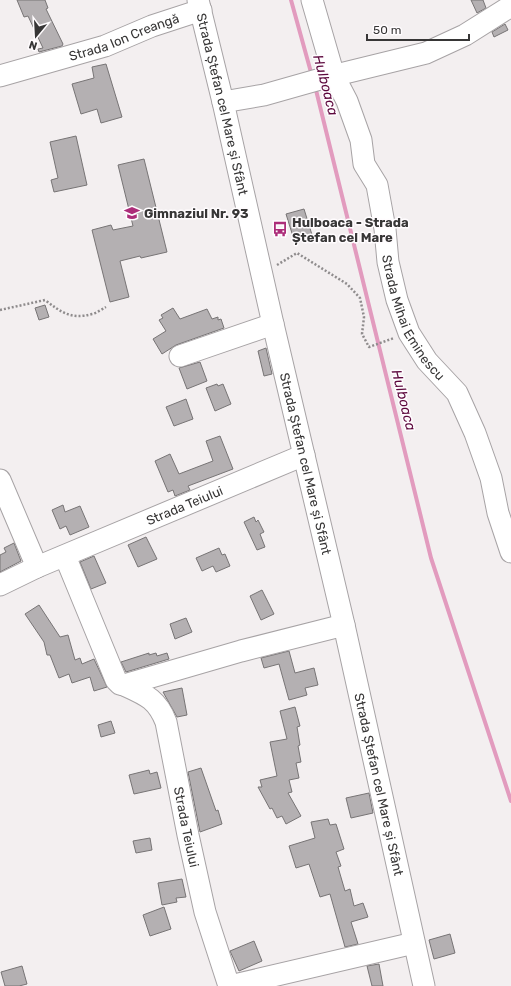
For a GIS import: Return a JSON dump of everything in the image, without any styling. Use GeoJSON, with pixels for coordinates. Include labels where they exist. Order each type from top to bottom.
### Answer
{"type":"FeatureCollection","features":[{"type":"Feature","properties":{"kind":"street","name":"Strada Mihai Eminescu"},"geometry":{"type":"LineString","coordinates":[[312,0],[329,77],[347,102],[361,140],[364,164],[378,185],[385,229],[388,262],[397,300],[410,333],[427,361],[457,393],[475,433],[491,478],[498,513],[511,552]]}},
{"type":"Feature","properties":{"kind":"street","name":"Strada Ion Creangă"},"geometry":{"type":"LineString","coordinates":[[0,76],[105,46],[199,5]]}},
{"type":"Feature","properties":{"kind":"street","name":"Strada Ștefan cel Mare și Sfânt"},"geometry":{"type":"LineString","coordinates":[[199,5],[223,102],[273,324],[344,625],[424,986]]}},
{"type":"Feature","properties":{"kind":"street"},"geometry":{"type":"LineString","coordinates":[[223,102],[264,95],[329,77],[426,54],[465,34],[511,6]]}},
{"type":"Feature","properties":{"kind":"street"},"geometry":{"type":"LineString","coordinates":[[180,356],[273,324]]}},
{"type":"Feature","properties":{"kind":"street","name":"Strada Teiului"},"geometry":{"type":"LineString","coordinates":[[0,585],[304,455]]}},
{"type":"Feature","properties":{"kind":"street"},"geometry":{"type":"LineString","coordinates":[[0,480],[37,568]]}},
{"type":"Feature","properties":{"kind":"street","name":"Strada Teiului"},"geometry":{"type":"LineString","coordinates":[[65,556],[116,680],[120,684],[143,694],[155,702],[162,711],[166,722],[205,912],[230,986]]}},
{"type":"Feature","properties":{"kind":"street"},"geometry":{"type":"LineString","coordinates":[[124,685],[241,651],[344,625]]}},
{"type":"Feature","properties":{"kind":"street"},"geometry":{"type":"LineString","coordinates":[[230,986],[414,943]]}},
{"type":"Feature","properties":{"kind":"path"},"geometry":{"type":"LineString","coordinates":[[262,274],[297,253],[347,284],[360,298],[364,317],[362,334],[369,346],[388,340]]}},
{"type":"Feature","properties":{"kind":"path"},"geometry":{"type":"LineString","coordinates":[[0,310],[45,300],[62,313],[74,317],[93,314],[106,307]]}},
{"type":"Feature","properties":{"kind":"building"},"geometry":{"type":"Polygon","coordinates":[[[17,0],[45,0],[48,8],[46,9],[63,44],[62,46],[39,52],[38,49],[43,48],[28,16],[24,17],[17,0]]]}},
{"type":"Feature","properties":{"kind":"building"},"geometry":{"type":"Polygon","coordinates":[[[471,0],[483,0],[486,8],[477,13],[471,0]]]}},
{"type":"Feature","properties":{"kind":"building"},"geometry":{"type":"Polygon","coordinates":[[[505,24],[508,30],[494,37],[492,32],[505,24]]]}},
{"type":"Feature","properties":{"kind":"building"},"geometry":{"type":"Polygon","coordinates":[[[106,64],[122,117],[101,123],[97,109],[81,114],[72,84],[94,78],[92,67],[106,64]]]}},
{"type":"Feature","properties":{"kind":"building"},"geometry":{"type":"Polygon","coordinates":[[[76,136],[87,185],[54,192],[51,180],[58,178],[50,142],[76,136]]]}},
{"type":"Feature","properties":{"kind":"building"},"geometry":{"type":"Polygon","coordinates":[[[144,159],[167,252],[120,261],[129,297],[110,302],[92,230],[111,225],[113,230],[133,226],[118,165],[144,159]]]}},
{"type":"Feature","properties":{"kind":"building"},"geometry":{"type":"Polygon","coordinates":[[[304,209],[313,238],[295,243],[286,214],[304,209]]]}},
{"type":"Feature","properties":{"kind":"building"},"geometry":{"type":"Polygon","coordinates":[[[45,305],[49,317],[39,320],[35,308],[45,305]]]}},
{"type":"Feature","properties":{"kind":"building"},"geometry":{"type":"Polygon","coordinates":[[[173,308],[180,319],[207,309],[212,319],[218,317],[218,320],[221,319],[224,328],[176,345],[162,354],[153,339],[166,331],[159,320],[163,318],[161,315],[173,308]]]}},
{"type":"Feature","properties":{"kind":"building"},"geometry":{"type":"Polygon","coordinates":[[[266,348],[272,374],[264,376],[258,351],[266,348]]]}},
{"type":"Feature","properties":{"kind":"building"},"geometry":{"type":"Polygon","coordinates":[[[200,362],[207,381],[187,389],[179,368],[200,362]]]}},
{"type":"Feature","properties":{"kind":"building"},"geometry":{"type":"Polygon","coordinates":[[[217,384],[218,386],[223,384],[231,404],[215,411],[206,388],[217,384]]]}},
{"type":"Feature","properties":{"kind":"building"},"geometry":{"type":"Polygon","coordinates":[[[186,399],[193,419],[174,426],[166,407],[186,399]]]}},
{"type":"Feature","properties":{"kind":"building"},"geometry":{"type":"Polygon","coordinates":[[[220,436],[233,469],[188,486],[190,490],[175,496],[173,490],[168,492],[155,461],[170,454],[179,474],[213,461],[206,441],[220,436]]]}},
{"type":"Feature","properties":{"kind":"building"},"geometry":{"type":"Polygon","coordinates":[[[63,505],[65,512],[80,506],[89,527],[70,535],[66,526],[60,529],[52,510],[63,505]]]}},
{"type":"Feature","properties":{"kind":"building"},"geometry":{"type":"Polygon","coordinates":[[[254,517],[256,522],[258,520],[264,532],[260,534],[265,547],[257,550],[244,522],[254,517]]]}},
{"type":"Feature","properties":{"kind":"building"},"geometry":{"type":"Polygon","coordinates":[[[146,537],[157,559],[138,567],[128,545],[146,537]]]}},
{"type":"Feature","properties":{"kind":"building"},"geometry":{"type":"Polygon","coordinates":[[[14,543],[21,561],[0,572],[0,555],[6,552],[4,548],[14,543]]]}},
{"type":"Feature","properties":{"kind":"building"},"geometry":{"type":"Polygon","coordinates":[[[219,548],[222,555],[225,554],[230,566],[216,572],[213,566],[202,571],[196,558],[219,548]]]}},
{"type":"Feature","properties":{"kind":"building"},"geometry":{"type":"Polygon","coordinates":[[[94,556],[106,583],[91,589],[80,562],[94,556]]]}},
{"type":"Feature","properties":{"kind":"building"},"geometry":{"type":"Polygon","coordinates":[[[262,590],[274,614],[261,620],[250,596],[262,590]]]}},
{"type":"Feature","properties":{"kind":"building"},"geometry":{"type":"Polygon","coordinates":[[[39,605],[60,637],[68,635],[75,660],[80,658],[82,664],[94,659],[107,687],[94,691],[90,677],[72,683],[69,674],[59,678],[50,655],[47,655],[44,642],[25,614],[39,605]]]}},
{"type":"Feature","properties":{"kind":"building"},"geometry":{"type":"Polygon","coordinates":[[[186,618],[192,632],[175,639],[170,624],[186,618]]]}},
{"type":"Feature","properties":{"kind":"building"},"geometry":{"type":"Polygon","coordinates":[[[289,651],[295,673],[314,668],[318,685],[305,688],[307,695],[289,700],[279,664],[264,668],[261,658],[289,651]]]}},
{"type":"Feature","properties":{"kind":"building"},"geometry":{"type":"Polygon","coordinates":[[[149,653],[149,655],[156,653],[157,656],[167,653],[169,659],[126,672],[121,662],[149,653]]]}},
{"type":"Feature","properties":{"kind":"building"},"geometry":{"type":"Polygon","coordinates":[[[182,688],[187,715],[177,717],[163,692],[182,688]]]}},
{"type":"Feature","properties":{"kind":"building"},"geometry":{"type":"Polygon","coordinates":[[[295,707],[300,726],[297,727],[301,762],[296,763],[299,778],[289,780],[292,792],[288,793],[301,816],[286,824],[282,816],[277,818],[272,808],[270,809],[258,787],[262,787],[260,780],[277,776],[270,742],[287,739],[280,711],[295,707]]]}},
{"type":"Feature","properties":{"kind":"building"},"geometry":{"type":"Polygon","coordinates":[[[111,721],[115,733],[101,737],[98,725],[111,721]]]}},
{"type":"Feature","properties":{"kind":"building"},"geometry":{"type":"Polygon","coordinates":[[[201,768],[222,824],[200,832],[188,772],[201,768]]]}},
{"type":"Feature","properties":{"kind":"building"},"geometry":{"type":"Polygon","coordinates":[[[149,770],[150,774],[157,772],[161,788],[134,794],[129,775],[149,770]]]}},
{"type":"Feature","properties":{"kind":"building"},"geometry":{"type":"Polygon","coordinates":[[[369,793],[373,813],[351,818],[346,798],[369,793]]]}},
{"type":"Feature","properties":{"kind":"building"},"geometry":{"type":"Polygon","coordinates":[[[328,819],[330,825],[336,824],[344,849],[336,852],[341,866],[338,867],[345,891],[350,889],[354,906],[363,903],[368,917],[351,922],[358,944],[345,947],[330,894],[320,897],[309,864],[296,868],[289,846],[315,838],[311,822],[328,819]]]}},
{"type":"Feature","properties":{"kind":"building"},"geometry":{"type":"Polygon","coordinates":[[[150,838],[152,850],[136,853],[133,841],[150,838]]]}},
{"type":"Feature","properties":{"kind":"building"},"geometry":{"type":"Polygon","coordinates":[[[182,879],[186,897],[176,898],[177,902],[162,905],[158,883],[182,879]]]}},
{"type":"Feature","properties":{"kind":"building"},"geometry":{"type":"Polygon","coordinates":[[[164,907],[171,929],[150,936],[143,915],[164,907]]]}},
{"type":"Feature","properties":{"kind":"building"},"geometry":{"type":"Polygon","coordinates":[[[450,934],[455,953],[434,959],[429,940],[450,934]]]}},
{"type":"Feature","properties":{"kind":"building"},"geometry":{"type":"Polygon","coordinates":[[[254,941],[262,961],[239,971],[230,951],[254,941]]]}},
{"type":"Feature","properties":{"kind":"building"},"geometry":{"type":"Polygon","coordinates":[[[379,964],[383,986],[372,986],[367,966],[379,964]]]}},
{"type":"Feature","properties":{"kind":"building"},"geometry":{"type":"Polygon","coordinates":[[[22,966],[27,984],[19,986],[5,986],[1,972],[22,966]]]}},
{"type":"Feature","properties":{"kind":"waterway","name":"Hulboaca"},"geometry":{"type":"LineString","coordinates":[[291,0],[312,76]]}},
{"type":"Feature","properties":{"kind":"waterway","name":"Hulboaca"},"geometry":{"type":"LineString","coordinates":[[315,86],[431,558],[511,801]]}},
{"type":"Feature","properties":{"kind":"place","name":"Gimnaziul Nr. 93"},"geometry":{"type":"Point","coordinates":[132,213]}},
{"type":"Feature","properties":{"kind":"place","name":"Hulboaca - Strada Ștefan cel Mare"},"geometry":{"type":"Point","coordinates":[280,229]}}]}
